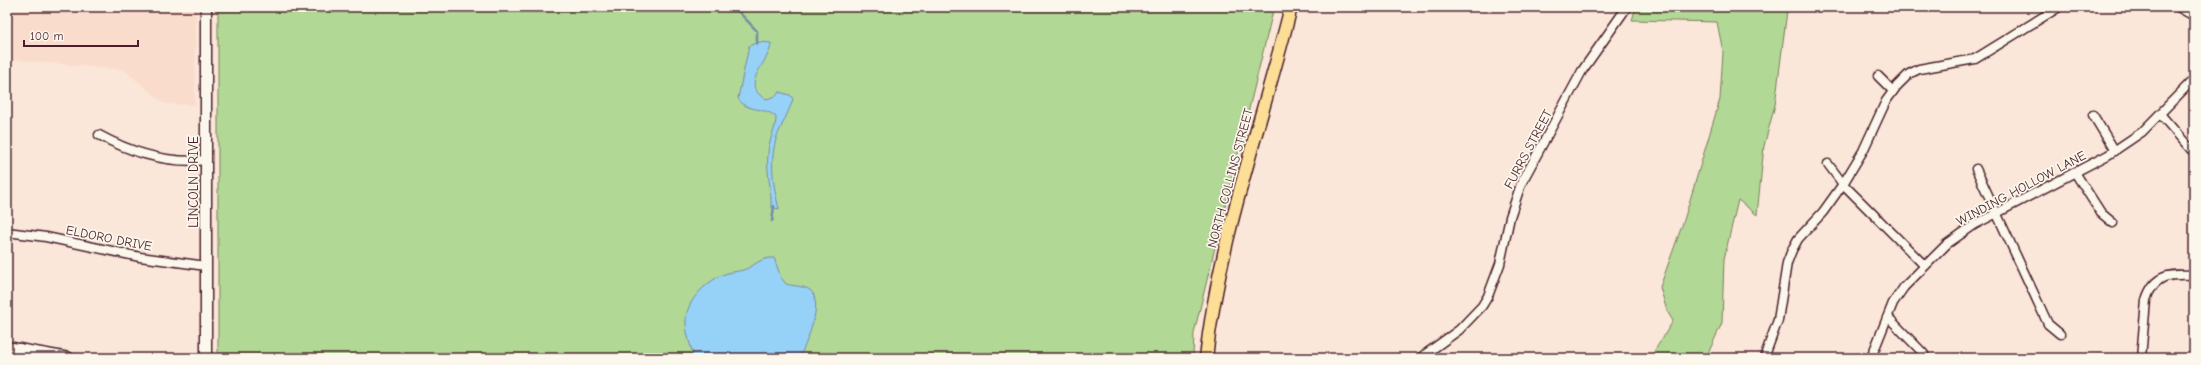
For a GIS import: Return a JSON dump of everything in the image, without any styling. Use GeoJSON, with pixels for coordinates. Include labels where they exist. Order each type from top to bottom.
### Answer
{"type":"FeatureCollection","features":[{"type":"Feature","properties":{"kind":"main road","name":"NORTH COLLINS STREET"},"geometry":{"type":"LineString","coordinates":[[1206,358],[1211,312],[1225,252],[1291,7]]}},
{"type":"Feature","properties":{"kind":"street","name":"LINCOLN DRIVE"},"geometry":{"type":"LineString","coordinates":[[206,7],[206,358]]}},
{"type":"Feature","properties":{"kind":"street","name":"FURRS STREET"},"geometry":{"type":"LineString","coordinates":[[1420,358],[1459,330],[1482,306],[1488,296],[1500,264],[1510,217],[1521,184],[1582,71],[1626,7]]}},
{"type":"Feature","properties":{"kind":"street"},"geometry":{"type":"LineString","coordinates":[[1764,358],[1778,320],[1787,263],[1792,250],[1798,239],[1823,212],[1843,184],[1863,151],[1886,101],[1894,91],[1909,74],[1919,69],[1975,58],[2059,7]]}},
{"type":"Feature","properties":{"kind":"street"},"geometry":{"type":"LineString","coordinates":[[2178,7],[2194,16]]}},
{"type":"Feature","properties":{"kind":"street"},"geometry":{"type":"LineString","coordinates":[[1878,76],[1894,91]]}},
{"type":"Feature","properties":{"kind":"street","name":"WINDING HOLLOW LANE"},"geometry":{"type":"LineString","coordinates":[[1871,358],[1894,303],[1904,287],[1959,235],[2076,174],[2115,151],[2142,132],[2194,79]]}},
{"type":"Feature","properties":{"kind":"street"},"geometry":{"type":"LineString","coordinates":[[2093,115],[2115,151]]}},
{"type":"Feature","properties":{"kind":"street"},"geometry":{"type":"LineString","coordinates":[[2160,115],[2194,153]]}},
{"type":"Feature","properties":{"kind":"street"},"geometry":{"type":"LineString","coordinates":[[99,135],[120,146],[160,158],[183,162],[206,160]]}},
{"type":"Feature","properties":{"kind":"street"},"geometry":{"type":"LineString","coordinates":[[1828,164],[1843,184],[1925,266]]}},
{"type":"Feature","properties":{"kind":"street"},"geometry":{"type":"LineString","coordinates":[[1976,169],[2048,324],[2060,334]]}},
{"type":"Feature","properties":{"kind":"street"},"geometry":{"type":"LineString","coordinates":[[2076,174],[2101,213],[2113,223]]}},
{"type":"Feature","properties":{"kind":"street","name":"ELDORO DRIVE"},"geometry":{"type":"LineString","coordinates":[[7,232],[46,237],[140,258],[206,266]]}},
{"type":"Feature","properties":{"kind":"street"},"geometry":{"type":"LineString","coordinates":[[2141,358],[2148,292],[2160,278],[2167,275],[2194,275]]}},
{"type":"Feature","properties":{"kind":"street"},"geometry":{"type":"LineString","coordinates":[[1888,317],[1924,354]]}},
{"type":"Feature","properties":{"kind":"street"},"geometry":{"type":"LineString","coordinates":[[7,347],[19,353],[69,358]]}},
{"type":"Feature","properties":{"kind":"shaded area"},"geometry":{"type":"Polygon","coordinates":[[[7,7],[196,7],[195,105],[165,104],[124,70],[7,59],[7,7]]]}},
{"type":"Feature","properties":{"kind":"green space"},"geometry":{"type":"Polygon","coordinates":[[[218,7],[1274,7],[1194,333],[1193,358],[218,358],[218,7]]]}},
{"type":"Feature","properties":{"kind":"green space"},"geometry":{"type":"Polygon","coordinates":[[[1636,7],[1744,7],[1787,11],[1775,105],[1764,146],[1757,215],[1738,200],[1724,259],[1722,323],[1706,358],[1650,358],[1673,321],[1667,311],[1660,287],[1684,220],[1720,99],[1723,52],[1717,22],[1632,20],[1636,7]]]}},
{"type":"Feature","properties":{"kind":"water"},"geometry":{"type":"Polygon","coordinates":[[[758,42],[771,43],[770,50],[757,73],[755,80],[755,87],[758,93],[767,99],[776,96],[779,92],[790,95],[793,99],[777,136],[773,155],[775,191],[779,209],[771,207],[768,167],[768,149],[775,126],[776,117],[767,112],[746,106],[741,103],[738,98],[749,46],[758,42]]]}},
{"type":"Feature","properties":{"kind":"water"},"geometry":{"type":"Polygon","coordinates":[[[774,258],[781,278],[786,284],[810,290],[814,296],[816,304],[810,333],[799,358],[694,358],[686,326],[687,315],[692,300],[703,288],[716,278],[727,273],[747,269],[765,259],[774,258]]]}},
{"type":"Feature","properties":{"kind":"waterway"},"geometry":{"type":"LineString","coordinates":[[736,9],[757,31],[757,44]]}},
{"type":"Feature","properties":{"kind":"waterway"},"geometry":{"type":"LineString","coordinates":[[772,221],[774,206]]}}]}
